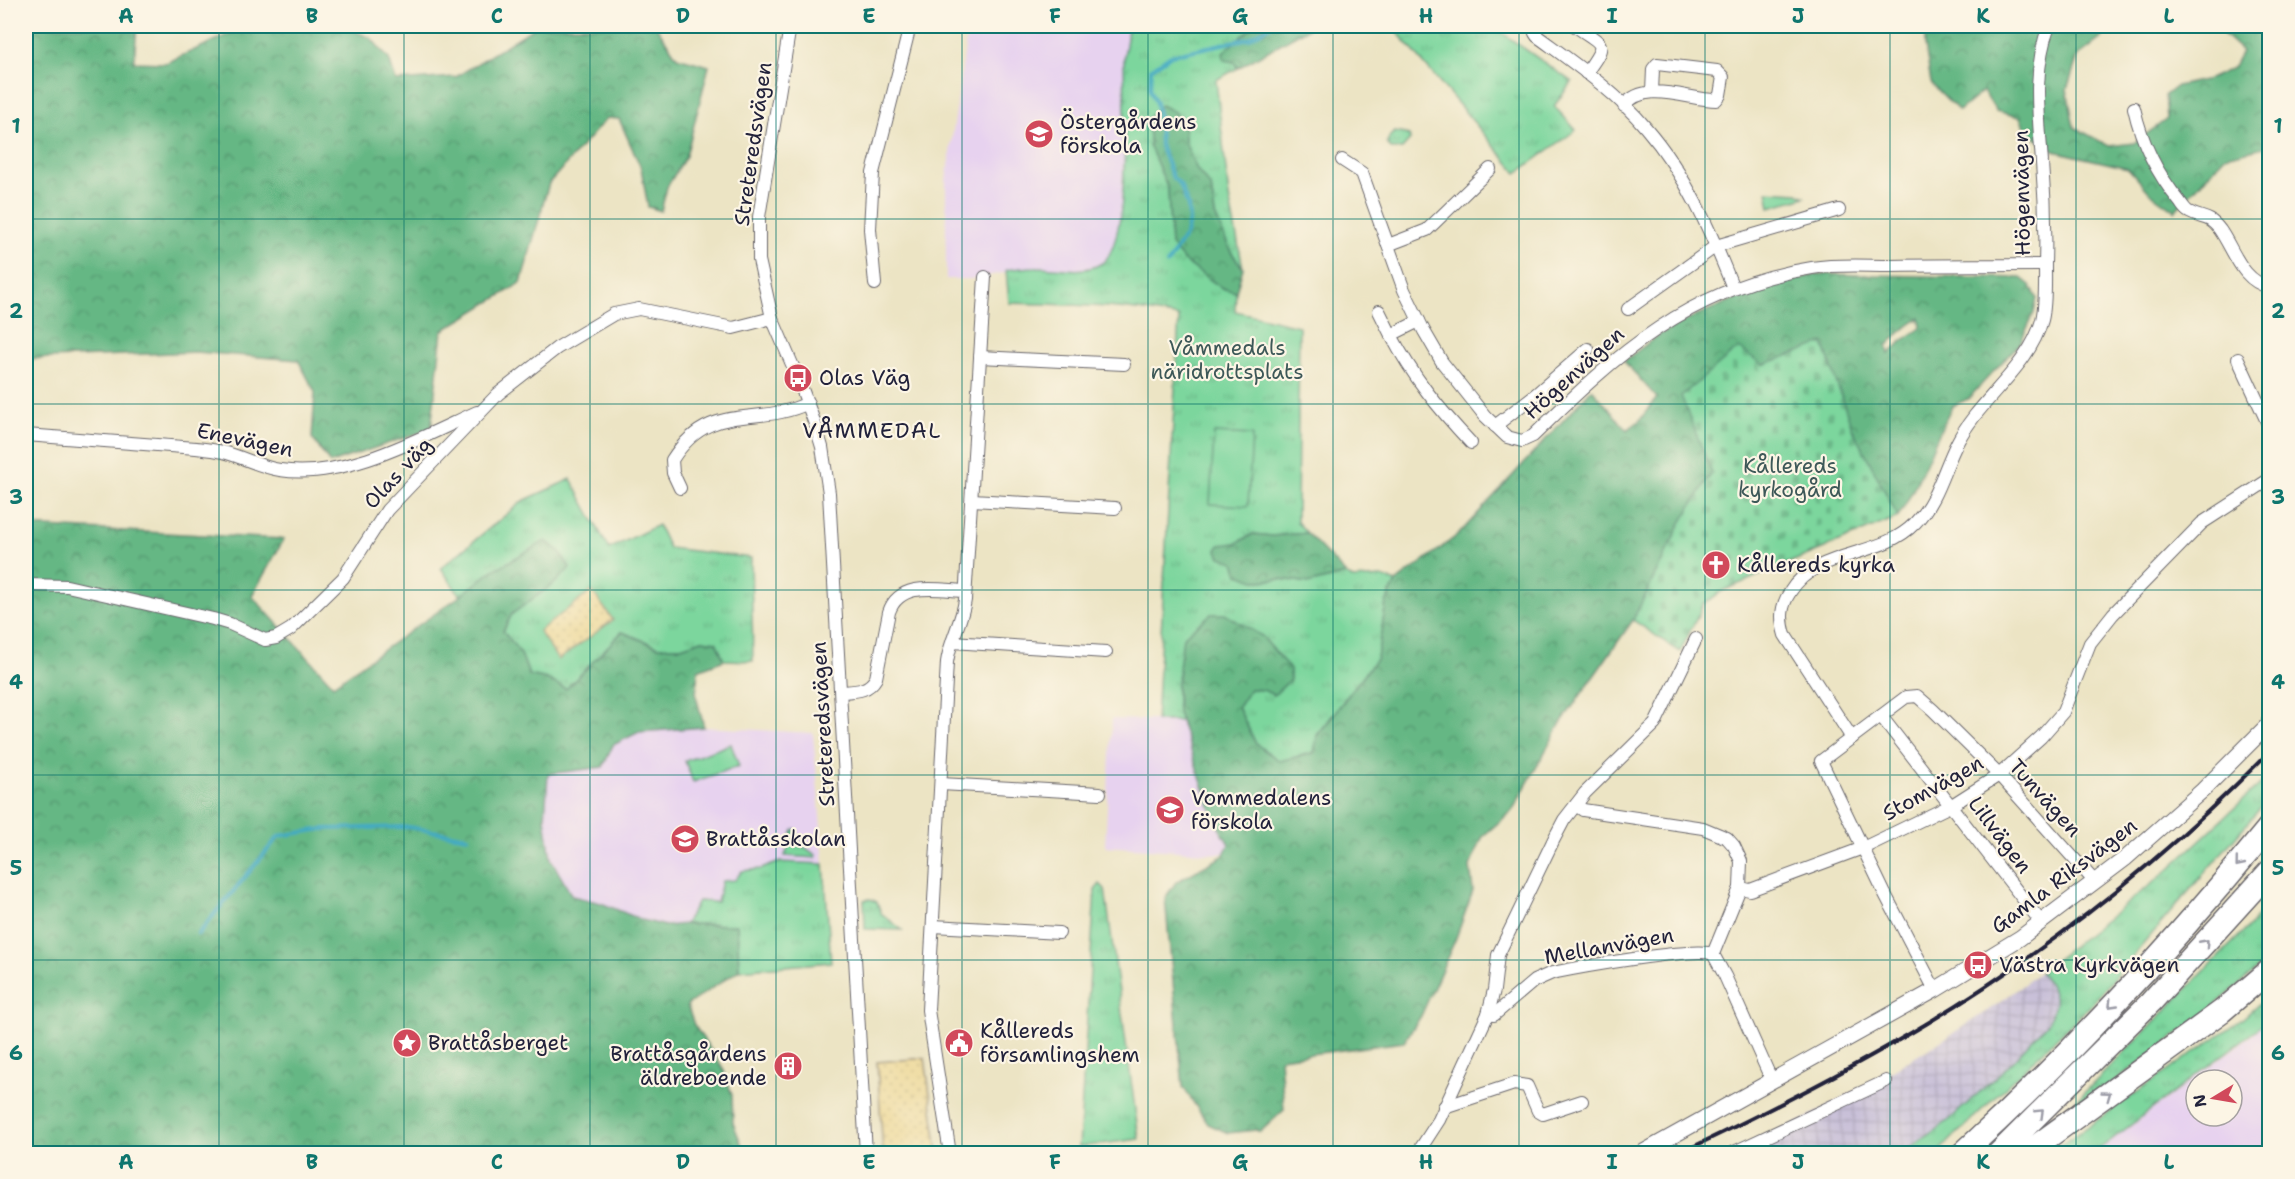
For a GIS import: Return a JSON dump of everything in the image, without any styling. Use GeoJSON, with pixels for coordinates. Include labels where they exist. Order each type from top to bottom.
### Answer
{"type":"FeatureCollection","features":[{"type":"Feature","properties":{"kind":"highway"},"geometry":{"type":"LineString","coordinates":[[1962,1154],[2056,1063],[2130,986],[2209,900],[2270,826]]}},
{"type":"Feature","properties":{"kind":"highway"},"geometry":{"type":"LineString","coordinates":[[1998,1154],[2151,1002],[2270,871]]}},
{"type":"Feature","properties":{"kind":"highway"},"geometry":{"type":"LineString","coordinates":[[2025,1154],[2222,1011],[2270,970]]}},
{"type":"Feature","properties":{"kind":"street","name":"Streteredsvägen"},"geometry":{"type":"LineString","coordinates":[[790,26],[759,217],[759,260],[772,318],[808,403],[822,447],[829,493],[866,1154]]}},
{"type":"Feature","properties":{"kind":"street"},"geometry":{"type":"LineString","coordinates":[[875,284],[870,229],[873,172],[909,26]]}},
{"type":"Feature","properties":{"kind":"street"},"geometry":{"type":"LineString","coordinates":[[1538,26],[1535,33],[1537,36],[1624,106],[1646,128],[1680,177],[1716,246],[1733,288]]}},
{"type":"Feature","properties":{"kind":"street"},"geometry":{"type":"LineString","coordinates":[[1575,26],[1599,42],[1602,47],[1586,74]]}},
{"type":"Feature","properties":{"kind":"street","name":"Högenvägen"},"geometry":{"type":"LineString","coordinates":[[1342,160],[1362,173],[1404,290],[1442,362],[1464,392],[1495,426],[1507,436],[1522,441],[1533,436],[1614,360],[1657,327],[1691,307],[1733,288],[1815,267],[2045,265],[2044,189],[2037,85],[2041,56],[2049,26]]}},
{"type":"Feature","properties":{"kind":"street"},"geometry":{"type":"LineString","coordinates":[[1624,106],[1639,94],[1652,92],[1716,100],[1720,95],[1723,77],[1717,71],[1658,64],[1653,69],[1652,92]]}},
{"type":"Feature","properties":{"kind":"street"},"geometry":{"type":"LineString","coordinates":[[2134,108],[2144,142],[2169,189],[2188,212],[2204,216],[2212,221],[2253,279],[2259,284],[2270,287]]}},
{"type":"Feature","properties":{"kind":"street"},"geometry":{"type":"LineString","coordinates":[[1388,245],[1427,230],[1490,169]]}},
{"type":"Feature","properties":{"kind":"street"},"geometry":{"type":"LineString","coordinates":[[1628,309],[1716,246],[1839,210]]}},
{"type":"Feature","properties":{"kind":"street"},"geometry":{"type":"LineString","coordinates":[[1935,990],[1821,761],[1852,738],[1789,642],[1781,620],[1783,605],[1804,574],[1822,564],[1895,537],[1914,525],[1928,508],[1958,441],[1989,396],[2019,363],[2036,335],[2043,308],[2045,265]]}},
{"type":"Feature","properties":{"kind":"street"},"geometry":{"type":"LineString","coordinates":[[950,1154],[928,1010],[947,662],[952,642],[960,626],[965,591],[985,278]]}},
{"type":"Feature","properties":{"kind":"street","name":"Olas väg"},"geometry":{"type":"LineString","coordinates":[[26,585],[67,586],[213,619],[265,640],[276,638],[291,629],[343,578],[387,510],[482,410],[509,385],[557,348],[614,314],[639,309],[733,328],[772,318]]}},
{"type":"Feature","properties":{"kind":"street"},"geometry":{"type":"LineString","coordinates":[[1379,311],[1402,357],[1435,404],[1471,443]]}},
{"type":"Feature","properties":{"kind":"street"},"geometry":{"type":"LineString","coordinates":[[1391,335],[1419,321]]}},
{"type":"Feature","properties":{"kind":"street"},"geometry":{"type":"LineString","coordinates":[[1495,426],[1536,396],[1588,349]]}},
{"type":"Feature","properties":{"kind":"street"},"geometry":{"type":"LineString","coordinates":[[980,357],[1124,364]]}},
{"type":"Feature","properties":{"kind":"street"},"geometry":{"type":"LineString","coordinates":[[2238,359],[2270,428]]}},
{"type":"Feature","properties":{"kind":"street"},"geometry":{"type":"LineString","coordinates":[[680,488],[673,473],[672,460],[691,436],[700,429],[726,419],[791,410],[808,403]]}},
{"type":"Feature","properties":{"kind":"street","name":"Enevägen"},"geometry":{"type":"LineString","coordinates":[[26,435],[196,448],[223,452],[281,471],[304,472],[333,468],[367,459],[482,410]]}},
{"type":"Feature","properties":{"kind":"street","name":"Stomvägen"},"geometry":{"type":"LineString","coordinates":[[1740,888],[1750,890],[1863,848],[1952,805],[1999,775],[2041,737],[2063,712],[2090,643],[2113,614],[2202,523],[2270,478]]}},
{"type":"Feature","properties":{"kind":"street"},"geometry":{"type":"LineString","coordinates":[[972,501],[1116,508]]}},
{"type":"Feature","properties":{"kind":"street"},"geometry":{"type":"LineString","coordinates":[[841,692],[872,686],[876,678],[889,612],[892,603],[900,594],[921,589],[965,591]]}},
{"type":"Feature","properties":{"kind":"street"},"geometry":{"type":"LineString","coordinates":[[1417,1154],[1430,1135],[1488,1014],[1494,990],[1498,955],[1554,839],[1576,805],[1604,773],[1655,724],[1696,639]]}},
{"type":"Feature","properties":{"kind":"street"},"geometry":{"type":"LineString","coordinates":[[952,642],[1107,652]]}},
{"type":"Feature","properties":{"kind":"street","name":"Tunvägen"},"geometry":{"type":"LineString","coordinates":[[1852,738],[1906,697],[1917,696],[1999,775],[2094,882]]}},
{"type":"Feature","properties":{"kind":"street","name":"Lillvägen"},"geometry":{"type":"LineString","coordinates":[[1881,716],[2041,922]]}},
{"type":"Feature","properties":{"kind":"street","name":"Gamla Riksvägen"},"geometry":{"type":"LineString","coordinates":[[1640,1154],[1935,990],[2004,948],[2126,858],[2203,790],[2270,723]]}},
{"type":"Feature","properties":{"kind":"street"},"geometry":{"type":"LineString","coordinates":[[941,784],[1100,793]]}},
{"type":"Feature","properties":{"kind":"street"},"geometry":{"type":"LineString","coordinates":[[1576,805],[1583,810],[1687,824],[1727,838],[1734,846],[1741,861],[1740,888],[1713,954],[1772,1081]]}},
{"type":"Feature","properties":{"kind":"street"},"geometry":{"type":"LineString","coordinates":[[933,926],[1059,933]]}},
{"type":"Feature","properties":{"kind":"street","name":"Mellanvägen"},"geometry":{"type":"LineString","coordinates":[[1488,1014],[1494,1015],[1534,981],[1552,973],[1677,953],[1702,951],[1713,954]]}},
{"type":"Feature","properties":{"kind":"street"},"geometry":{"type":"LineString","coordinates":[[1730,1154],[1886,1081]]}},
{"type":"Feature","properties":{"kind":"street"},"geometry":{"type":"LineString","coordinates":[[1444,1107],[1514,1084],[1527,1086],[1538,1111],[1543,1114],[1582,1101]]}},
{"type":"Feature","properties":{"kind":"shaded area","name":"Östergårdens förskola"},"geometry":{"type":"Polygon","coordinates":[[[968,26],[1127,26],[1129,34],[1124,53],[1124,161],[1120,220],[1114,249],[1105,261],[1081,270],[1035,267],[971,279],[946,279],[946,181],[968,26]]]}},
{"type":"Feature","properties":{"kind":"shaded area","name":"Vommedalens förskola"},"geometry":{"type":"Polygon","coordinates":[[[1112,719],[1193,721],[1225,784],[1230,850],[1220,854],[1105,846],[1112,719]]]}},
{"type":"Feature","properties":{"kind":"shaded area","name":"Brattåsskolan"},"geometry":{"type":"Polygon","coordinates":[[[704,727],[813,733],[824,864],[780,862],[761,869],[742,871],[718,902],[698,901],[685,924],[666,926],[642,920],[601,903],[572,896],[551,859],[545,818],[548,774],[603,767],[613,745],[639,732],[704,727]]]}},
{"type":"Feature","properties":{"kind":"shaded area"},"geometry":{"type":"Polygon","coordinates":[[[2040,972],[2050,984],[2056,1002],[2048,1023],[2009,1065],[1947,1122],[1902,1153],[1739,1154],[1866,1086],[1932,1047],[1999,1003],[2040,972]]]}},
{"type":"Feature","properties":{"kind":"shaded area"},"geometry":{"type":"Polygon","coordinates":[[[2269,1020],[2269,1153],[2094,1154],[2184,1086],[2184,1128],[2244,1128],[2244,1068],[2208,1068],[2269,1020]]]}},
{"type":"Feature","properties":{"kind":"green space"},"geometry":{"type":"Polygon","coordinates":[[[26,26],[137,26],[134,62],[166,63],[247,26],[343,26],[371,38],[389,59],[396,81],[456,77],[537,26],[656,26],[677,57],[709,66],[686,156],[667,187],[661,211],[648,207],[641,168],[619,119],[607,118],[549,183],[521,283],[442,331],[431,429],[330,463],[312,438],[315,392],[298,360],[196,352],[27,359],[26,26]]]}},
{"type":"Feature","properties":{"kind":"green space","name":"Våmmedals näridrottsplats"},"geometry":{"type":"Polygon","coordinates":[[[1127,26],[1254,26],[1240,38],[1234,62],[1238,68],[1216,80],[1229,197],[1243,268],[1231,252],[1215,215],[1211,187],[1197,170],[1185,142],[1184,121],[1149,144],[1168,189],[1171,245],[1184,261],[1222,288],[1236,292],[1235,311],[1299,326],[1297,522],[1307,533],[1272,536],[1253,534],[1237,543],[1220,545],[1234,562],[1258,581],[1280,579],[1311,583],[1346,574],[1353,579],[1382,577],[1396,582],[1386,603],[1377,658],[1317,735],[1315,752],[1280,761],[1256,744],[1238,707],[1249,689],[1263,690],[1290,669],[1284,663],[1180,663],[1177,700],[1181,721],[1156,721],[1179,317],[1116,308],[1009,303],[1006,270],[1034,267],[1086,269],[1102,263],[1112,250],[1122,199],[1125,134],[1124,57],[1127,26]]]}},
{"type":"Feature","properties":{"kind":"green space"},"geometry":{"type":"Polygon","coordinates":[[[1254,26],[1312,26],[1238,68],[1234,62],[1224,60],[1223,52],[1254,26]]]}},
{"type":"Feature","properties":{"kind":"green space"},"geometry":{"type":"Polygon","coordinates":[[[1392,26],[1492,26],[1572,82],[1554,106],[1576,130],[1517,173],[1392,26]]]}},
{"type":"Feature","properties":{"kind":"green space"},"geometry":{"type":"Polygon","coordinates":[[[1925,26],[2103,26],[2103,37],[2078,56],[2067,89],[2074,127],[2109,146],[2134,143],[2167,119],[2165,95],[2177,86],[2209,79],[2233,68],[2242,51],[2215,26],[2269,26],[2269,146],[2225,156],[2175,211],[2150,193],[2128,168],[2054,151],[2026,131],[2020,117],[1996,111],[1983,91],[1959,111],[1931,83],[1925,45],[1925,26]]]}},
{"type":"Feature","properties":{"kind":"green space"},"geometry":{"type":"Polygon","coordinates":[[[1161,105],[1173,111],[1184,121],[1185,142],[1197,170],[1211,187],[1215,215],[1231,252],[1243,268],[1236,292],[1222,288],[1184,261],[1171,245],[1168,189],[1149,144],[1149,117],[1161,105]]]}},
{"type":"Feature","properties":{"kind":"green space"},"geometry":{"type":"Polygon","coordinates":[[[1395,132],[1409,135],[1410,140],[1402,149],[1391,149],[1387,143],[1395,132]]]}},
{"type":"Feature","properties":{"kind":"green space"},"geometry":{"type":"Polygon","coordinates":[[[1767,191],[1798,193],[1805,197],[1770,207],[1767,191]]]}},
{"type":"Feature","properties":{"kind":"green space"},"geometry":{"type":"Polygon","coordinates":[[[1817,274],[2021,278],[2030,285],[2037,298],[2034,313],[2020,343],[1968,399],[1952,406],[1913,491],[1898,517],[1852,428],[1823,343],[1712,473],[1681,523],[1633,620],[1561,723],[1512,811],[1483,836],[1470,866],[1473,891],[1456,938],[1421,1016],[1404,1042],[1280,1058],[1284,1110],[1260,1132],[1256,1130],[1228,1133],[1208,1124],[1183,1087],[1165,898],[1176,882],[1223,856],[1229,844],[1215,821],[1178,713],[1177,685],[1183,637],[1211,614],[1225,614],[1262,636],[1290,669],[1290,680],[1274,695],[1263,690],[1250,689],[1238,707],[1256,744],[1280,761],[1314,753],[1317,736],[1377,658],[1386,603],[1396,582],[1459,534],[1592,389],[1627,430],[1638,422],[1657,398],[1624,361],[1660,334],[1749,293],[1817,274]],[[1920,318],[1901,331],[1887,346],[1889,354],[1902,341],[1921,328],[1920,318]]]}},
{"type":"Feature","properties":{"kind":"green space","name":"Kållereds kyrkogård"},"geometry":{"type":"Polygon","coordinates":[[[1823,343],[1852,428],[1898,517],[1722,591],[1703,605],[1680,652],[1633,620],[1681,523],[1712,473],[1681,396],[1739,348],[1763,365],[1823,343]]]}},
{"type":"Feature","properties":{"kind":"green space"},"geometry":{"type":"Polygon","coordinates":[[[1214,433],[1252,435],[1248,506],[1210,504],[1214,433]]]}},
{"type":"Feature","properties":{"kind":"green space"},"geometry":{"type":"Polygon","coordinates":[[[571,479],[609,549],[658,525],[669,548],[751,558],[753,661],[724,660],[716,642],[702,640],[681,647],[659,647],[622,632],[566,690],[547,679],[529,675],[521,654],[503,632],[512,614],[556,582],[492,571],[460,596],[441,568],[523,501],[571,479]]]}},
{"type":"Feature","properties":{"kind":"green space"},"geometry":{"type":"Polygon","coordinates":[[[26,526],[284,539],[252,596],[333,685],[492,571],[546,541],[560,552],[570,568],[556,582],[512,614],[503,631],[521,654],[529,675],[547,679],[566,689],[622,632],[659,647],[681,647],[702,640],[716,642],[724,660],[698,670],[696,696],[704,727],[639,732],[613,745],[603,767],[548,774],[545,818],[551,859],[572,896],[601,903],[642,920],[666,926],[737,925],[739,970],[687,1005],[694,1025],[723,1068],[732,1095],[733,1123],[745,1153],[26,1154],[26,526]]]}},
{"type":"Feature","properties":{"kind":"green space"},"geometry":{"type":"Polygon","coordinates":[[[1307,533],[1346,574],[1311,583],[1280,579],[1258,581],[1238,574],[1234,562],[1220,557],[1217,550],[1220,545],[1237,543],[1253,534],[1272,536],[1307,533]]]}},
{"type":"Feature","properties":{"kind":"green space"},"geometry":{"type":"Polygon","coordinates":[[[731,744],[739,766],[693,782],[685,761],[731,744]]]}},
{"type":"Feature","properties":{"kind":"green space"},"geometry":{"type":"Polygon","coordinates":[[[2269,776],[2269,798],[2090,1006],[1937,1153],[1902,1153],[1947,1122],[2009,1065],[2048,1023],[2056,1002],[2050,984],[2040,972],[2159,878],[2269,776]]]}},
{"type":"Feature","properties":{"kind":"green space"},"geometry":{"type":"Polygon","coordinates":[[[796,829],[800,842],[816,855],[816,858],[785,856],[793,830],[796,829]]]}},
{"type":"Feature","properties":{"kind":"green space"},"geometry":{"type":"Polygon","coordinates":[[[780,862],[824,864],[831,962],[739,970],[737,925],[685,924],[698,901],[717,902],[722,881],[735,880],[742,871],[761,869],[780,862]]]}},
{"type":"Feature","properties":{"kind":"green space"},"geometry":{"type":"Polygon","coordinates":[[[1100,884],[1105,889],[1139,1139],[1079,1147],[1095,890],[1100,884]]]}},
{"type":"Feature","properties":{"kind":"green space"},"geometry":{"type":"Polygon","coordinates":[[[870,899],[877,902],[881,913],[902,930],[865,929],[864,900],[870,899]]]}},
{"type":"Feature","properties":{"kind":"green space"},"geometry":{"type":"Polygon","coordinates":[[[2269,902],[2269,959],[2206,1013],[2081,1107],[2076,1101],[2252,923],[2269,902]]]}},
{"type":"Feature","properties":{"kind":"green space"},"geometry":{"type":"Polygon","coordinates":[[[2269,995],[2269,1020],[2206,1068],[2184,1068],[2184,1085],[2094,1153],[2050,1153],[2241,1020],[2269,995]]]}},
{"type":"Feature","properties":{"kind":"sand"},"geometry":{"type":"Polygon","coordinates":[[[592,591],[613,620],[558,660],[539,631],[592,591]]]}},
{"type":"Feature","properties":{"kind":"sand"},"geometry":{"type":"Polygon","coordinates":[[[925,1058],[938,1153],[883,1153],[877,1062],[925,1058]]]}},
{"type":"Feature","properties":{"kind":"waterway"},"geometry":{"type":"LineString","coordinates":[[1167,264],[1186,234],[1189,221],[1188,206],[1180,184],[1173,178],[1160,145],[1159,119],[1156,103],[1150,90],[1151,69],[1171,55],[1250,38],[1270,26]]}},
{"type":"Feature","properties":{"kind":"waterway"},"geometry":{"type":"LineString","coordinates":[[198,934],[279,836],[323,829],[408,827],[468,837]]}},
{"type":"Feature","properties":{"kind":"railway"},"geometry":{"type":"LineString","coordinates":[[1678,1154],[1835,1076],[1926,1024],[2018,964],[2063,932],[2149,863],[2231,790],[2270,751]]}},
{"type":"Feature","properties":{"kind":"place","name":"Östergårdens förskola"},"geometry":{"type":"Point","coordinates":[1039,134]}},
{"type":"Feature","properties":{"kind":"place","name":"Olas Väg"},"geometry":{"type":"Point","coordinates":[798,378]}},
{"type":"Feature","properties":{"kind":"place","name":"Kållereds kyrka"},"geometry":{"type":"Point","coordinates":[1716,565]}},
{"type":"Feature","properties":{"kind":"place","name":"Vommedalens förskola"},"geometry":{"type":"Point","coordinates":[1170,810]}},
{"type":"Feature","properties":{"kind":"place","name":"Brattåsskolan"},"geometry":{"type":"Point","coordinates":[685,839]}},
{"type":"Feature","properties":{"kind":"place","name":"Västra Kyrkvägen"},"geometry":{"type":"Point","coordinates":[1978,965]}},
{"type":"Feature","properties":{"kind":"place","name":"Brattåsberget"},"geometry":{"type":"Point","coordinates":[407,1043]}},
{"type":"Feature","properties":{"kind":"place","name":"Kållereds församlingshem"},"geometry":{"type":"Point","coordinates":[959,1043]}},
{"type":"Feature","properties":{"kind":"place","name":"Brattåsgårdens äldreboende"},"geometry":{"type":"Point","coordinates":[788,1066]}},
{"type":"Feature","properties":{"kind":"district","name":"VÅMMEDAL"},"geometry":{"type":"Point","coordinates":[872,430]}}]}
